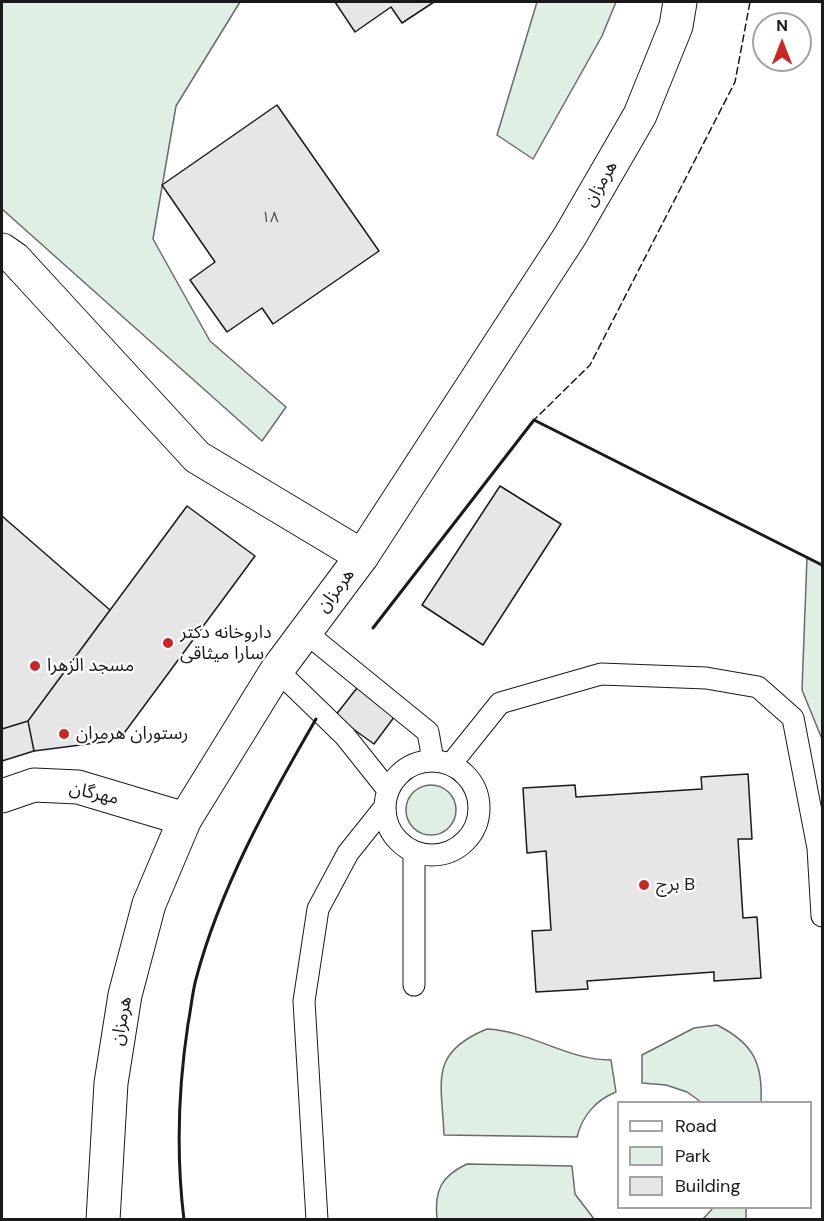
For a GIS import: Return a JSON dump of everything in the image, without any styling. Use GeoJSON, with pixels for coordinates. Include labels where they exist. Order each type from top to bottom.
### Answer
{"type":"FeatureCollection","features":[{"type":"Feature","properties":{"kind":"street","name":"هرمزان"},"geometry":{"type":"LineString","coordinates":[[103,1220],[111,1083],[125,995],[150,904],[185,819],[277,670],[362,556],[570,236],[640,115],[676,26],[680,2]]}},
{"type":"Feature","properties":{"kind":"street"},"geometry":{"type":"LineString","coordinates":[[2,250],[15,259],[197,457],[362,556]]}},
{"type":"Feature","properties":{"kind":"street","name":"مهرگان"},"geometry":{"type":"LineString","coordinates":[[2,796],[34,785],[78,787],[185,819]]}},
{"type":"Feature","properties":{"kind":"lane"},"geometry":{"type":"LineString","coordinates":[[305,632],[428,732],[442,762]]}},
{"type":"Feature","properties":{"kind":"lane"},"geometry":{"type":"LineString","coordinates":[[277,670],[345,736],[386,799],[387,826],[397,842],[414,852],[432,856],[450,853],[466,842],[477,827],[480,809],[477,791],[466,775],[442,762],[414,764],[398,774],[386,799],[348,853],[318,909],[304,1001],[316,1220]]}},
{"type":"Feature","properties":{"kind":"lane"},"geometry":{"type":"LineString","coordinates":[[442,762],[500,703],[601,674],[706,678],[758,687],[794,718],[818,848],[822,916]]}},
{"type":"Feature","properties":{"kind":"lane"},"geometry":{"type":"LineString","coordinates":[[414,852],[414,985]]}},
{"type":"Feature","properties":{"kind":"green space"},"geometry":{"type":"Polygon","coordinates":[[[2,2],[240,2],[176,106],[153,239],[210,341],[286,407],[262,441],[2,209],[2,2]]]}},
{"type":"Feature","properties":{"kind":"green space"},"geometry":{"type":"Polygon","coordinates":[[[537,2],[616,2],[602,36],[533,159],[497,135],[537,2]]]}},
{"type":"Feature","properties":{"kind":"green space"},"geometry":{"type":"Polygon","coordinates":[[[807,557],[822,565],[822,739],[802,690],[807,557]]]}},
{"type":"Feature","properties":{"kind":"green space"},"geometry":{"type":"Polygon","coordinates":[[[426,785],[436,785],[449,792],[456,805],[456,815],[449,828],[436,835],[426,835],[417,831],[410,824],[406,815],[406,805],[410,796],[417,789],[426,785]]]}},
{"type":"Feature","properties":{"kind":"green space"},"geometry":{"type":"Polygon","coordinates":[[[717,1025],[747,1047],[760,1076],[761,1101],[700,1101],[687,1092],[666,1085],[642,1083],[642,1055],[694,1028],[717,1025]]]}},
{"type":"Feature","properties":{"kind":"green space"},"geometry":{"type":"Polygon","coordinates":[[[487,1029],[519,1035],[595,1059],[611,1060],[616,1092],[596,1104],[582,1122],[577,1137],[444,1135],[441,1084],[447,1059],[455,1048],[468,1038],[487,1029]]]}},
{"type":"Feature","properties":{"kind":"green space"},"geometry":{"type":"Polygon","coordinates":[[[467,1164],[572,1166],[575,1194],[594,1219],[437,1219],[437,1200],[441,1186],[445,1179],[467,1164]]]}},
{"type":"Feature","properties":{"kind":"green space"},"geometry":{"type":"Polygon","coordinates":[[[712,1209],[746,1209],[746,1219],[703,1219],[712,1209]]]}},
{"type":"Feature","properties":{"kind":"building"},"geometry":{"type":"Polygon","coordinates":[[[335,2],[434,2],[402,23],[391,7],[355,32],[335,2]]]}},
{"type":"Feature","properties":{"kind":"building"},"geometry":{"type":"Polygon","coordinates":[[[277,105],[379,251],[273,324],[262,308],[227,332],[190,280],[215,262],[162,185],[277,105]]]}},
{"type":"Feature","properties":{"kind":"building"},"geometry":{"type":"Polygon","coordinates":[[[500,486],[561,524],[483,645],[422,605],[500,486]]]}},
{"type":"Feature","properties":{"kind":"building"},"geometry":{"type":"Polygon","coordinates":[[[187,506],[255,556],[119,740],[34,751],[28,721],[187,506]]]}},
{"type":"Feature","properties":{"kind":"building","name":"مسجد الزهرا"},"geometry":{"type":"Polygon","coordinates":[[[2,516],[110,610],[28,721],[2,729],[2,516]]]}},
{"type":"Feature","properties":{"kind":"building"},"geometry":{"type":"Polygon","coordinates":[[[357,688],[395,716],[374,744],[335,716],[357,688]]]}},
{"type":"Feature","properties":{"kind":"building"},"geometry":{"type":"Polygon","coordinates":[[[28,721],[34,751],[2,761],[2,729],[28,721]]]}},
{"type":"Feature","properties":{"kind":"building","name":"برج B"},"geometry":{"type":"Polygon","coordinates":[[[748,774],[752,839],[738,839],[743,918],[757,917],[761,978],[714,981],[714,972],[587,981],[588,989],[536,992],[532,931],[551,930],[546,851],[527,853],[523,788],[575,785],[576,797],[702,789],[701,777],[748,774]]]}},
{"type":"Feature","properties":{"kind":"fence"},"geometry":{"type":"LineString","coordinates":[[750,2],[735,82],[590,365],[534,420],[822,565]]}},
{"type":"Feature","properties":{"kind":"wall"},"geometry":{"type":"LineString","coordinates":[[373,628],[534,420],[822,565]]}},
{"type":"Feature","properties":{"kind":"wall"},"geometry":{"type":"LineString","coordinates":[[184,1220],[179,1146],[180,1098],[196,979],[218,911],[247,845],[316,719]]}},
{"type":"Feature","properties":{"kind":"place","name":"داروخانه دکتر سارا میثاقی"},"geometry":{"type":"Point","coordinates":[168,643]}},
{"type":"Feature","properties":{"kind":"place","name":"مسجد الزهرا"},"geometry":{"type":"Point","coordinates":[35,666]}},
{"type":"Feature","properties":{"kind":"place","name":"رستوران هرمران"},"geometry":{"type":"Point","coordinates":[64,734]}},
{"type":"Feature","properties":{"kind":"place","name":"برج B"},"geometry":{"type":"Point","coordinates":[644,885]}}]}
